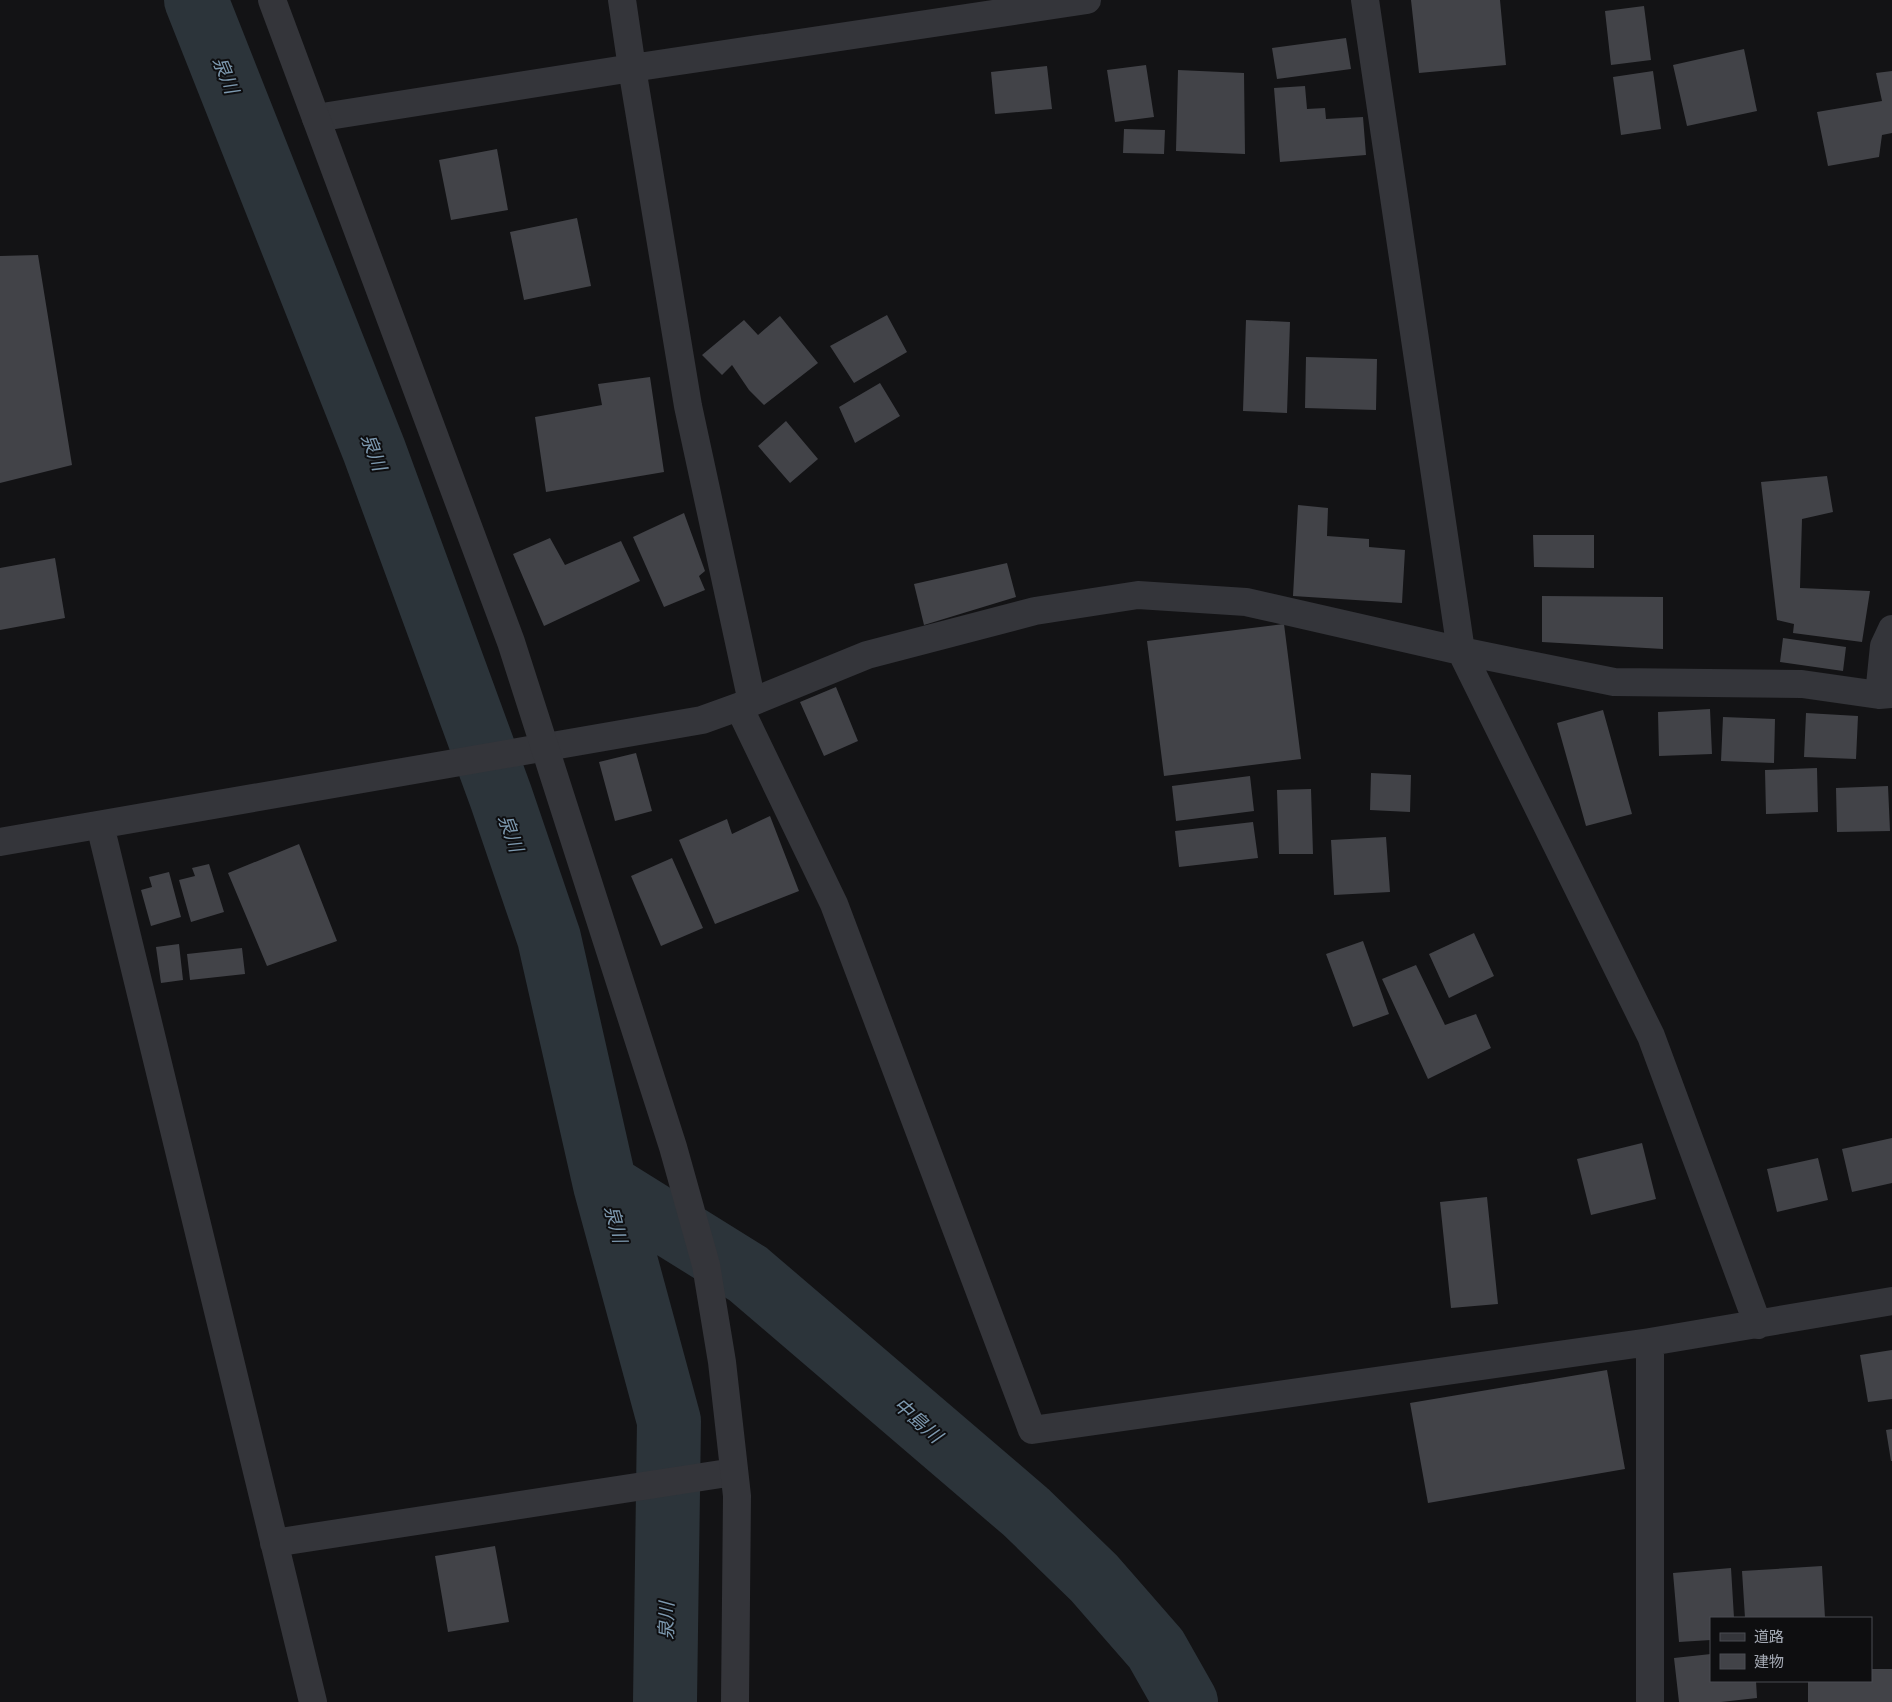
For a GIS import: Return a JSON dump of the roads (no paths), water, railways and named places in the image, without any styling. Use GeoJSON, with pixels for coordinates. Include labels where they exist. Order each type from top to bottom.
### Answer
{"type":"FeatureCollection","features":[{"type":"Feature","properties":{"kind":"street"},"geometry":{"type":"LineString","coordinates":[[272,0],[512,642],[544,748],[674,1147],[706,1265],[722,1362],[737,1496],[735,1702]]}},
{"type":"Feature","properties":{"kind":"street"},"geometry":{"type":"LineString","coordinates":[[622,0],[688,406],[746,704],[834,904],[1032,1430],[1650,1342],[1892,1301]]}},
{"type":"Feature","properties":{"kind":"street"},"geometry":{"type":"LineString","coordinates":[[316,118],[632,68],[1087,0]]}},
{"type":"Feature","properties":{"kind":"street"},"geometry":{"type":"LineString","coordinates":[[1365,0],[1461,651],[1651,1036],[1758,1324]]}},
{"type":"Feature","properties":{"kind":"street"},"geometry":{"type":"LineString","coordinates":[[0,842],[702,720],[867,655],[1035,611],[1138,595],[1246,602],[1461,651],[1614,682],[1802,684],[1885,694],[1884,646],[1892,629]]}},
{"type":"Feature","properties":{"kind":"street"},"geometry":{"type":"LineString","coordinates":[[100,825],[313,1702]]}},
{"type":"Feature","properties":{"kind":"street"},"geometry":{"type":"LineString","coordinates":[[1650,1342],[1650,1702]]}},
{"type":"Feature","properties":{"kind":"street"},"geometry":{"type":"LineString","coordinates":[[274,1544],[733,1472]]}},
{"type":"Feature","properties":{"kind":"waterway","name":"泉川"},"geometry":{"type":"LineString","coordinates":[[196,0],[374,450],[501,797],[549,938],[605,1185],[669,1421],[665,1702]]}},
{"type":"Feature","properties":{"kind":"waterway","name":"中島川"},"geometry":{"type":"LineString","coordinates":[[605,1185],[748,1274],[1026,1512],[1094,1578],[1156,1649],[1186,1702]]}}]}
